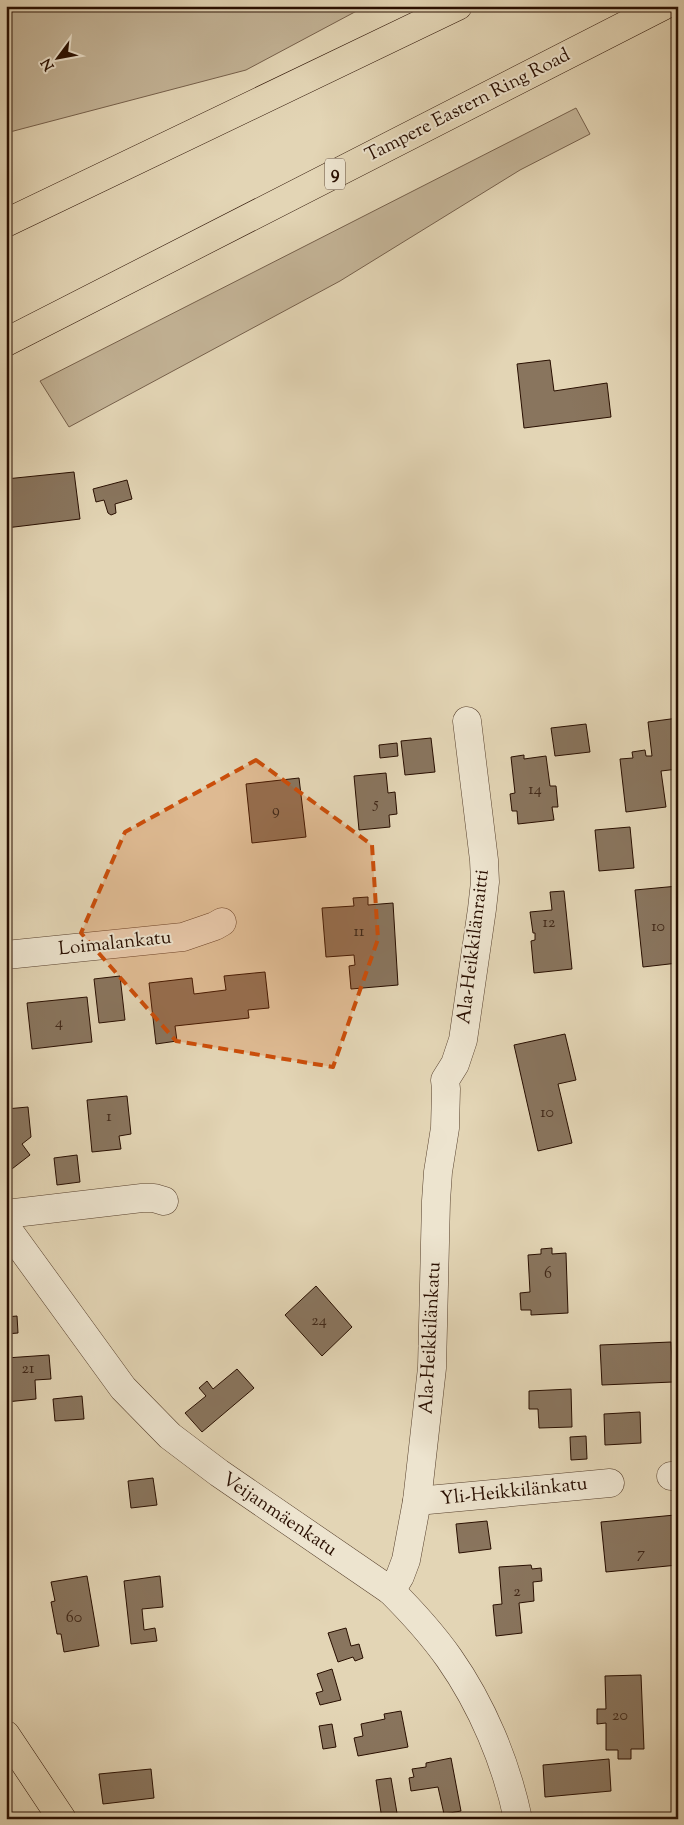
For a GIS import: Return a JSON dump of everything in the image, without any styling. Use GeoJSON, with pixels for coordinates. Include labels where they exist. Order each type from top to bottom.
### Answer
{"type":"FeatureCollection","features":[{"type":"Feature","properties":{"kind":"main road"},"geometry":{"type":"LineString","coordinates":[[6,223],[458,6]]}},
{"type":"Feature","properties":{"kind":"main road","name":"Tampere Eastern Ring Road"},"geometry":{"type":"LineString","coordinates":[[6,342],[663,6]]}},
{"type":"Feature","properties":{"kind":"main road"},"geometry":{"type":"LineString","coordinates":[[6,1735],[62,1819]]}},
{"type":"Feature","properties":{"kind":"street","name":"Ala-Heikkilänraitti"},"geometry":{"type":"LineString","coordinates":[[445,1080],[455,1064],[464,1040],[485,882],[467,721]]}},
{"type":"Feature","properties":{"kind":"street","name":"Loimalankatu"},"geometry":{"type":"LineString","coordinates":[[6,955],[183,937],[222,922]]}},
{"type":"Feature","properties":{"kind":"street","name":"Ala-Heikkilänkatu"},"geometry":{"type":"LineString","coordinates":[[391,1591],[400,1576],[406,1560],[418,1501],[431,1384],[434,1339],[436,1201],[446,1103],[445,1080]]}},
{"type":"Feature","properties":{"kind":"street"},"geometry":{"type":"LineString","coordinates":[[6,1214],[142,1198],[154,1198],[164,1201]]}},
{"type":"Feature","properties":{"kind":"street","name":"Veijanmäenkatu"},"geometry":{"type":"LineString","coordinates":[[6,1227],[123,1388],[170,1436],[218,1473],[391,1591],[433,1636],[462,1679],[496,1744],[506,1770],[518,1819]]}},
{"type":"Feature","properties":{"kind":"street","name":"Yli-Heikkilänkatu"},"geometry":{"type":"LineString","coordinates":[[418,1501],[610,1483]]}},
{"type":"Feature","properties":{"kind":"highlighted area"},"geometry":{"type":"Polygon","coordinates":[[[256,760],[372,845],[378,939],[333,1067],[176,1041],[81,933],[125,832],[256,760]]]}},
{"type":"Feature","properties":{"kind":"shaded area"},"geometry":{"type":"Polygon","coordinates":[[[6,6],[36,6],[45,10],[107,6],[366,6],[246,70],[6,133],[6,6]]]}},
{"type":"Feature","properties":{"kind":"shaded area"},"geometry":{"type":"Polygon","coordinates":[[[576,108],[590,134],[520,170],[340,281],[69,427],[40,381],[576,108]]]}},
{"type":"Feature","properties":{"kind":"building"},"geometry":{"type":"Polygon","coordinates":[[[550,360],[554,391],[607,383],[611,417],[524,428],[517,364],[550,360]]]}},
{"type":"Feature","properties":{"kind":"building"},"geometry":{"type":"Polygon","coordinates":[[[74,472],[80,519],[6,528],[6,479],[74,472]]]}},
{"type":"Feature","properties":{"kind":"building"},"geometry":{"type":"Polygon","coordinates":[[[127,480],[132,499],[115,504],[116,513],[111,515],[108,513],[104,500],[96,502],[93,489],[127,480]]]}},
{"type":"Feature","properties":{"kind":"building"},"geometry":{"type":"Polygon","coordinates":[[[678,718],[678,769],[661,771],[666,807],[626,812],[620,759],[633,758],[632,752],[645,750],[646,756],[652,756],[648,722],[678,718]]]}},
{"type":"Feature","properties":{"kind":"building"},"geometry":{"type":"Polygon","coordinates":[[[586,724],[590,752],[555,756],[551,728],[586,724]]]}},
{"type":"Feature","properties":{"kind":"building"},"geometry":{"type":"Polygon","coordinates":[[[431,738],[435,772],[405,775],[401,741],[431,738]]]}},
{"type":"Feature","properties":{"kind":"building"},"geometry":{"type":"Polygon","coordinates":[[[397,743],[398,756],[380,758],[379,745],[397,743]]]}},
{"type":"Feature","properties":{"kind":"building"},"geometry":{"type":"Polygon","coordinates":[[[524,755],[524,759],[546,756],[550,786],[556,786],[558,807],[552,807],[554,820],[518,824],[517,811],[512,811],[510,794],[515,793],[511,757],[524,755]]]}},
{"type":"Feature","properties":{"kind":"building"},"geometry":{"type":"Polygon","coordinates":[[[386,773],[388,793],[395,792],[397,814],[389,815],[390,827],[359,830],[354,776],[386,773]]]}},
{"type":"Feature","properties":{"kind":"building"},"geometry":{"type":"Polygon","coordinates":[[[299,778],[306,837],[252,843],[246,784],[299,778]]]}},
{"type":"Feature","properties":{"kind":"building"},"geometry":{"type":"Polygon","coordinates":[[[630,827],[634,868],[599,871],[595,830],[630,827]]]}},
{"type":"Feature","properties":{"kind":"building"},"geometry":{"type":"Polygon","coordinates":[[[678,886],[678,963],[643,967],[635,890],[678,886]]]}},
{"type":"Feature","properties":{"kind":"building"},"geometry":{"type":"Polygon","coordinates":[[[564,891],[572,969],[534,973],[531,941],[535,940],[535,933],[533,933],[530,912],[552,910],[550,892],[564,891]]]}},
{"type":"Feature","properties":{"kind":"building"},"geometry":{"type":"Polygon","coordinates":[[[368,897],[368,905],[393,903],[398,985],[351,989],[349,966],[355,965],[354,955],[326,957],[322,908],[354,906],[353,898],[368,897]]]}},
{"type":"Feature","properties":{"kind":"building"},"geometry":{"type":"Polygon","coordinates":[[[265,972],[269,1008],[248,1010],[249,1018],[175,1026],[177,1041],[156,1044],[149,983],[192,978],[194,994],[226,990],[224,976],[265,972]]]}},
{"type":"Feature","properties":{"kind":"building"},"geometry":{"type":"Polygon","coordinates":[[[120,976],[125,1020],[99,1023],[94,979],[120,976]]]}},
{"type":"Feature","properties":{"kind":"building"},"geometry":{"type":"Polygon","coordinates":[[[87,997],[92,1042],[32,1049],[27,1003],[87,997]]]}},
{"type":"Feature","properties":{"kind":"building"},"geometry":{"type":"Polygon","coordinates":[[[565,1034],[576,1080],[558,1084],[572,1143],[538,1151],[514,1045],[565,1034]]]}},
{"type":"Feature","properties":{"kind":"building"},"geometry":{"type":"Polygon","coordinates":[[[127,1096],[131,1134],[119,1136],[121,1149],[92,1152],[87,1100],[127,1096]]]}},
{"type":"Feature","properties":{"kind":"building"},"geometry":{"type":"Polygon","coordinates":[[[28,1107],[31,1137],[22,1144],[30,1155],[8,1172],[6,1169],[6,1109],[28,1107]]]}},
{"type":"Feature","properties":{"kind":"building"},"geometry":{"type":"Polygon","coordinates":[[[77,1155],[80,1182],[57,1185],[54,1158],[77,1155]]]}},
{"type":"Feature","properties":{"kind":"building"},"geometry":{"type":"Polygon","coordinates":[[[552,1248],[552,1254],[566,1253],[568,1313],[531,1315],[531,1310],[521,1310],[520,1293],[530,1292],[528,1255],[541,1254],[541,1249],[552,1248]]]}},
{"type":"Feature","properties":{"kind":"building"},"geometry":{"type":"Polygon","coordinates":[[[316,1286],[352,1327],[322,1356],[285,1315],[316,1286]]]}},
{"type":"Feature","properties":{"kind":"building"},"geometry":{"type":"Polygon","coordinates":[[[17,1316],[18,1333],[6,1334],[6,1317],[17,1316]]]}},
{"type":"Feature","properties":{"kind":"building"},"geometry":{"type":"Polygon","coordinates":[[[671,1342],[673,1382],[602,1385],[600,1345],[671,1342]]]}},
{"type":"Feature","properties":{"kind":"building"},"geometry":{"type":"Polygon","coordinates":[[[49,1355],[51,1379],[35,1380],[36,1399],[6,1402],[6,1358],[49,1355]]]}},
{"type":"Feature","properties":{"kind":"building"},"geometry":{"type":"Polygon","coordinates":[[[237,1369],[254,1388],[202,1432],[185,1413],[206,1396],[199,1388],[207,1381],[213,1389],[237,1369]]]}},
{"type":"Feature","properties":{"kind":"building"},"geometry":{"type":"Polygon","coordinates":[[[571,1389],[572,1427],[539,1428],[538,1409],[529,1409],[529,1391],[571,1389]]]}},
{"type":"Feature","properties":{"kind":"building"},"geometry":{"type":"Polygon","coordinates":[[[82,1396],[84,1419],[55,1421],[53,1399],[82,1396]]]}},
{"type":"Feature","properties":{"kind":"building"},"geometry":{"type":"Polygon","coordinates":[[[640,1412],[641,1443],[605,1445],[604,1414],[640,1412]]]}},
{"type":"Feature","properties":{"kind":"building"},"geometry":{"type":"Polygon","coordinates":[[[586,1436],[587,1459],[571,1460],[570,1437],[586,1436]]]}},
{"type":"Feature","properties":{"kind":"building"},"geometry":{"type":"Polygon","coordinates":[[[153,1478],[157,1505],[131,1508],[128,1481],[153,1478]]]}},
{"type":"Feature","properties":{"kind":"building"},"geometry":{"type":"Polygon","coordinates":[[[675,1515],[678,1565],[606,1572],[601,1522],[675,1515]]]}},
{"type":"Feature","properties":{"kind":"building"},"geometry":{"type":"Polygon","coordinates":[[[487,1521],[491,1549],[459,1553],[456,1524],[487,1521]]]}},
{"type":"Feature","properties":{"kind":"building"},"geometry":{"type":"Polygon","coordinates":[[[531,1565],[532,1569],[541,1568],[542,1581],[533,1582],[534,1601],[519,1603],[522,1633],[496,1636],[493,1605],[502,1604],[499,1567],[531,1565]]]}},
{"type":"Feature","properties":{"kind":"building"},"geometry":{"type":"Polygon","coordinates":[[[87,1576],[99,1646],[64,1652],[61,1634],[57,1634],[51,1602],[55,1601],[51,1582],[87,1576]]]}},
{"type":"Feature","properties":{"kind":"building"},"geometry":{"type":"Polygon","coordinates":[[[160,1576],[163,1607],[142,1609],[144,1630],[155,1628],[157,1641],[131,1644],[124,1581],[160,1576]]]}},
{"type":"Feature","properties":{"kind":"building"},"geometry":{"type":"Polygon","coordinates":[[[346,1628],[351,1646],[359,1644],[363,1658],[355,1661],[353,1657],[338,1662],[328,1633],[346,1628]]]}},
{"type":"Feature","properties":{"kind":"building"},"geometry":{"type":"Polygon","coordinates":[[[332,1669],[341,1700],[320,1705],[316,1693],[323,1691],[317,1674],[332,1669]]]}},
{"type":"Feature","properties":{"kind":"building"},"geometry":{"type":"Polygon","coordinates":[[[641,1675],[644,1749],[631,1749],[631,1759],[618,1759],[618,1750],[606,1750],[606,1723],[597,1724],[597,1709],[606,1709],[605,1676],[641,1675]]]}},
{"type":"Feature","properties":{"kind":"building"},"geometry":{"type":"Polygon","coordinates":[[[401,1711],[408,1747],[358,1756],[354,1738],[363,1736],[361,1724],[385,1719],[384,1714],[401,1711]]]}},
{"type":"Feature","properties":{"kind":"building"},"geometry":{"type":"Polygon","coordinates":[[[332,1724],[336,1747],[323,1749],[319,1726],[332,1724]]]}},
{"type":"Feature","properties":{"kind":"building"},"geometry":{"type":"Polygon","coordinates":[[[451,1758],[461,1811],[444,1814],[438,1787],[411,1791],[409,1778],[414,1777],[412,1769],[426,1767],[426,1763],[451,1758]]]}},
{"type":"Feature","properties":{"kind":"building"},"geometry":{"type":"Polygon","coordinates":[[[609,1759],[611,1791],[545,1797],[543,1765],[609,1759]]]}},
{"type":"Feature","properties":{"kind":"building"},"geometry":{"type":"Polygon","coordinates":[[[151,1769],[154,1798],[103,1804],[99,1774],[151,1769]]]}},
{"type":"Feature","properties":{"kind":"building"},"geometry":{"type":"Polygon","coordinates":[[[391,1778],[398,1819],[382,1819],[376,1780],[391,1778]]]}}]}
